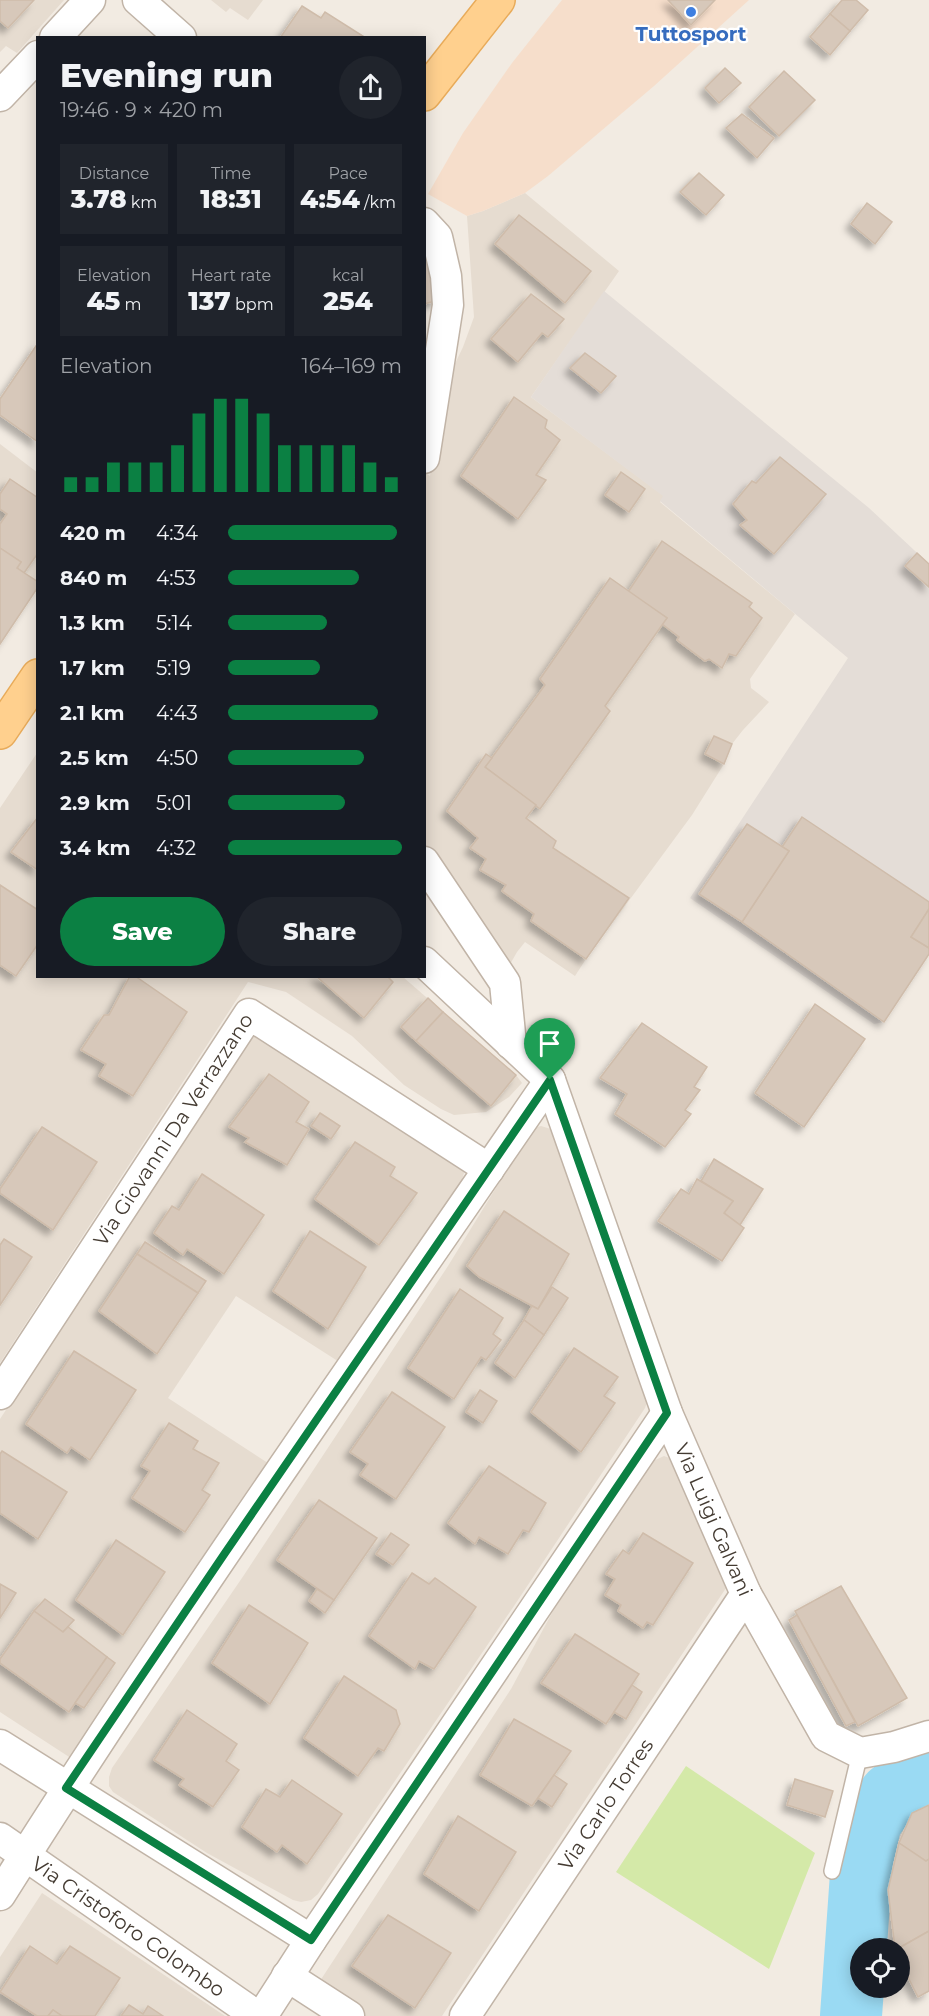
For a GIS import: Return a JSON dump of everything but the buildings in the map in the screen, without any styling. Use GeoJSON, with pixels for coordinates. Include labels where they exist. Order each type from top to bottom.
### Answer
{"type":"FeatureCollection","features":[{"type":"Feature","properties":{"kind":"main road"},"geometry":{"type":"LineString","coordinates":[[426,91],[498,0]]}},
{"type":"Feature","properties":{"kind":"main road"},"geometry":{"type":"LineString","coordinates":[[0,732],[36,679]]}},
{"type":"Feature","properties":{"kind":"street"},"geometry":{"type":"LineString","coordinates":[[57,36],[90,0]]}},
{"type":"Feature","properties":{"kind":"street"},"geometry":{"type":"LineString","coordinates":[[138,0],[179,36]]}},
{"type":"Feature","properties":{"kind":"street"},"geometry":{"type":"LineString","coordinates":[[0,96],[36,58]]}},
{"type":"Feature","properties":{"kind":"street"},"geometry":{"type":"LineString","coordinates":[[426,225],[437,237],[446,276],[448,305],[426,445]]}},
{"type":"Feature","properties":{"kind":"street"},"geometry":{"type":"LineString","coordinates":[[426,865],[505,983],[512,1044]]}},
{"type":"Feature","properties":{"kind":"street","name":"Via Luigi Galvani"},"geometry":{"type":"LineString","coordinates":[[426,964],[550,1080],[667,1413],[746,1594],[826,1736],[860,1753]]}},
{"type":"Feature","properties":{"kind":"street","name":"Via Giovanni Da Verrazzano"},"geometry":{"type":"LineString","coordinates":[[0,1394],[249,1014],[489,1169]]}},
{"type":"Feature","properties":{"kind":"street"},"geometry":{"type":"LineString","coordinates":[[0,1894],[66,1788],[550,1080]]}},
{"type":"Feature","properties":{"kind":"street"},"geometry":{"type":"LineString","coordinates":[[262,2016],[667,1413]]}},
{"type":"Feature","properties":{"kind":"street","name":"Via Carlo Torres"},"geometry":{"type":"LineString","coordinates":[[465,2016],[746,1594]]}},
{"type":"Feature","properties":{"kind":"street"},"geometry":{"type":"LineString","coordinates":[[860,1753],[894,1747],[929,1736]]}},
{"type":"Feature","properties":{"kind":"street"},"geometry":{"type":"LineString","coordinates":[[0,1745],[311,1940]]}},
{"type":"Feature","properties":{"kind":"street","name":"Via Cristoforo Colombo"},"geometry":{"type":"LineString","coordinates":[[0,1838],[257,2016]]}},
{"type":"Feature","properties":{"kind":"street"},"geometry":{"type":"LineString","coordinates":[[287,1977],[349,2016]]}},
{"type":"Feature","properties":{"kind":"lane"},"geometry":{"type":"LineString","coordinates":[[832,1871],[860,1753]]}},
{"type":"Feature","properties":{"kind":"shaded area"},"geometry":{"type":"Polygon","coordinates":[[[0,0],[64,0],[17,53],[6,46],[0,52],[0,0]]]}},
{"type":"Feature","properties":{"kind":"shaded area"},"geometry":{"type":"Polygon","coordinates":[[[211,0],[263,0],[248,20],[230,8],[226,12],[211,0]]]}},
{"type":"Feature","properties":{"kind":"shaded area"},"geometry":{"type":"Polygon","coordinates":[[[562,0],[749,0],[654,86],[548,176],[525,193],[467,216],[428,194],[463,133],[512,63],[562,0]]]}},
{"type":"Feature","properties":{"kind":"shaded area"},"geometry":{"type":"Polygon","coordinates":[[[525,193],[619,271],[531,397],[664,496],[660,502],[795,614],[750,679],[751,688],[769,702],[732,744],[724,764],[692,815],[575,976],[525,942],[497,987],[426,886],[426,473],[430,476],[434,447],[451,372],[474,317],[467,216],[525,193]]]}},
{"type":"Feature","properties":{"kind":"shaded area"},"geometry":{"type":"Polygon","coordinates":[[[604,291],[869,508],[929,564],[929,954],[884,1022],[874,1024],[690,898],[848,658],[660,501],[663,496],[531,397],[604,291]]]}},
{"type":"Feature","properties":{"kind":"shaded area"},"geometry":{"type":"Polygon","coordinates":[[[0,444],[36,471],[36,589],[0,644],[0,444]]]}},
{"type":"Feature","properties":{"kind":"shaded area"},"geometry":{"type":"Polygon","coordinates":[[[36,754],[36,978],[404,978],[516,1075],[522,1083],[509,1097],[486,1112],[454,1115],[404,1085],[352,1036],[286,992],[248,982],[0,1363],[0,808],[36,754]]]}},
{"type":"Feature","properties":{"kind":"shaded area"},"geometry":{"type":"Polygon","coordinates":[[[258,1035],[465,1168],[464,1173],[460,1186],[344,1365],[236,1296],[168,1398],[271,1465],[83,1766],[0,1712],[0,1419],[252,1038],[258,1035]]]}},
{"type":"Feature","properties":{"kind":"shaded area"},"geometry":{"type":"Polygon","coordinates":[[[541,1126],[557,1131],[647,1402],[516,1603],[318,1894],[311,1900],[301,1902],[293,1900],[207,1853],[113,1792],[109,1786],[109,1777],[112,1768],[244,1575],[448,1266],[529,1134],[541,1126]]]}},
{"type":"Feature","properties":{"kind":"shaded area"},"geometry":{"type":"Polygon","coordinates":[[[664,1456],[672,1459],[728,1585],[442,2016],[353,2016],[318,1984],[511,1689],[560,1598],[651,1462],[664,1456]]]}},
{"type":"Feature","properties":{"kind":"shaded area"},"geometry":{"type":"Polygon","coordinates":[[[42,1893],[225,2016],[0,2016],[0,1957],[42,1893]]]}},
{"type":"Feature","properties":{"kind":"green space"},"geometry":{"type":"Polygon","coordinates":[[[686,1766],[815,1853],[769,1969],[616,1872],[686,1766]]]}},
{"type":"Feature","properties":{"kind":"waterway"},"geometry":{"type":"LineString","coordinates":[[851,2016],[862,1860],[871,1822],[890,1794],[929,1767]]}},
{"type":"Feature","properties":{"kind":"place","name":"Tuttosport"},"geometry":{"type":"Point","coordinates":[691,12]}},
{"type":"Feature","properties":{"kind":"route"},"geometry":{"type":"LineString","coordinates":[[550,1080],[667,1413],[311,1940],[66,1788],[550,1080]]}}]}
